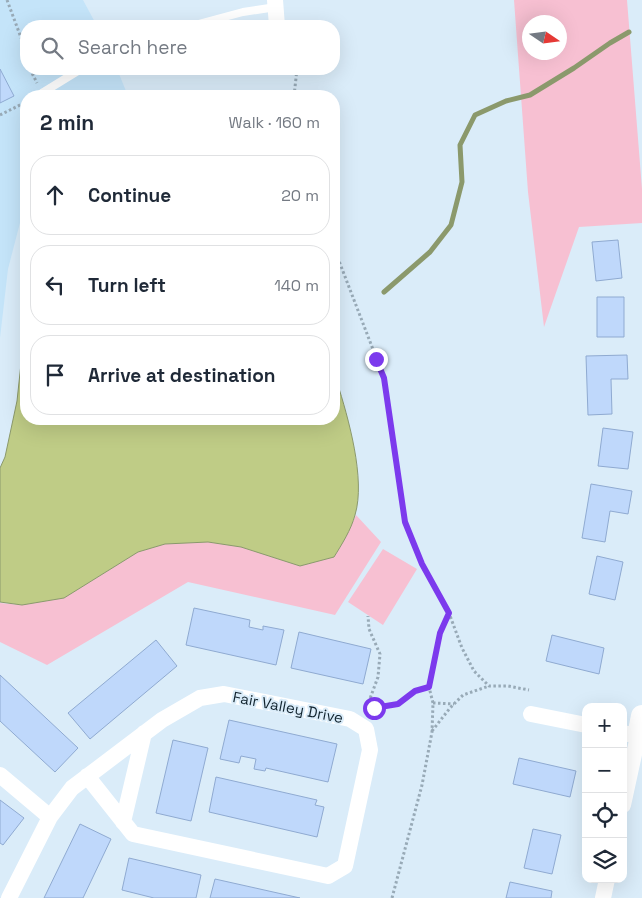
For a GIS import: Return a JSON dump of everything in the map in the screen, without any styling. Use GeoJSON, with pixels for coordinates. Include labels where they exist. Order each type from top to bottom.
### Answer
{"type":"FeatureCollection","features":[{"type":"Feature","properties":{"kind":"street"},"geometry":{"type":"LineString","coordinates":[[276,3],[277,20]]}},
{"type":"Feature","properties":{"kind":"street","name":"Fair Valley Drive"},"geometry":{"type":"LineString","coordinates":[[9,898],[50,817],[72,788],[87,776],[162,720],[200,698],[224,694],[350,719],[366,729],[370,750],[345,866],[328,876],[133,834],[87,776]]}},
{"type":"Feature","properties":{"kind":"street"},"geometry":{"type":"LineString","coordinates":[[531,714],[582,724]]}},
{"type":"Feature","properties":{"kind":"street"},"geometry":{"type":"LineString","coordinates":[[625,793],[636,731]]}},
{"type":"Feature","properties":{"kind":"street"},"geometry":{"type":"LineString","coordinates":[[123,822],[144,733]]}},
{"type":"Feature","properties":{"kind":"street"},"geometry":{"type":"LineString","coordinates":[[0,775],[50,817]]}},
{"type":"Feature","properties":{"kind":"street"},"geometry":{"type":"LineString","coordinates":[[603,898],[606,883]]}},
{"type":"Feature","properties":{"kind":"lane"},"geometry":{"type":"LineString","coordinates":[[213,20],[276,3]]}},
{"type":"Feature","properties":{"kind":"lane"},"geometry":{"type":"LineString","coordinates":[[47,90],[70,75]]}},
{"type":"Feature","properties":{"kind":"path"},"geometry":{"type":"LineString","coordinates":[[7,0],[20,35]]}},
{"type":"Feature","properties":{"kind":"path"},"geometry":{"type":"LineString","coordinates":[[295,90],[296,75]]}},
{"type":"Feature","properties":{"kind":"path"},"geometry":{"type":"LineString","coordinates":[[0,115],[20,105]]}},
{"type":"Feature","properties":{"kind":"path"},"geometry":{"type":"LineString","coordinates":[[340,264],[384,378],[405,522],[422,564],[449,613],[462,648],[474,671],[489,686]]}},
{"type":"Feature","properties":{"kind":"path"},"geometry":{"type":"LineString","coordinates":[[392,898],[422,785],[432,732],[433,703],[429,687],[440,633],[449,613]]}},
{"type":"Feature","properties":{"kind":"path"},"geometry":{"type":"LineString","coordinates":[[368,616],[369,629],[380,654],[378,677],[364,714],[374,708],[398,704],[415,691],[429,687]]}},
{"type":"Feature","properties":{"kind":"path"},"geometry":{"type":"LineString","coordinates":[[432,732],[463,695],[489,686],[508,686],[529,690]]}},
{"type":"Feature","properties":{"kind":"path"},"geometry":{"type":"LineString","coordinates":[[433,703],[455,704]]}},
{"type":"Feature","properties":{"kind":"shaded area"},"geometry":{"type":"Polygon","coordinates":[[[0,0],[83,0],[94,20],[20,20],[20,75],[119,75],[126,90],[20,90],[20,223],[8,269],[0,338],[0,0]]]}},
{"type":"Feature","properties":{"kind":"shaded area"},"geometry":{"type":"Polygon","coordinates":[[[514,0],[627,0],[642,189],[642,223],[579,227],[544,327],[528,192],[514,0]]]}},
{"type":"Feature","properties":{"kind":"shaded area"},"geometry":{"type":"Polygon","coordinates":[[[20,373],[20,425],[340,425],[340,392],[357,466],[358,500],[353,521],[334,557],[300,566],[241,547],[208,542],[165,544],[138,552],[64,598],[22,605],[0,602],[0,468],[5,457],[17,401],[20,373]]]}},
{"type":"Feature","properties":{"kind":"shaded area"},"geometry":{"type":"Polygon","coordinates":[[[356,515],[381,542],[335,615],[188,582],[47,665],[0,642],[0,603],[22,605],[64,598],[138,552],[165,544],[208,542],[241,547],[300,566],[334,557],[356,515]]]}},
{"type":"Feature","properties":{"kind":"shaded area"},"geometry":{"type":"Polygon","coordinates":[[[383,549],[417,569],[383,625],[348,602],[383,549]]]}},
{"type":"Feature","properties":{"kind":"building"},"geometry":{"type":"Polygon","coordinates":[[[0,69],[14,96],[0,103],[0,69]]]}},
{"type":"Feature","properties":{"kind":"building"},"geometry":{"type":"Polygon","coordinates":[[[618,240],[622,278],[596,281],[592,242],[618,240]]]}},
{"type":"Feature","properties":{"kind":"building"},"geometry":{"type":"Polygon","coordinates":[[[597,297],[624,297],[624,337],[597,337],[597,297]]]}},
{"type":"Feature","properties":{"kind":"building"},"geometry":{"type":"Polygon","coordinates":[[[627,355],[628,379],[611,379],[612,414],[588,415],[586,356],[627,355]]]}},
{"type":"Feature","properties":{"kind":"building"},"geometry":{"type":"Polygon","coordinates":[[[603,428],[633,432],[628,469],[598,466],[603,428]]]}},
{"type":"Feature","properties":{"kind":"building"},"geometry":{"type":"Polygon","coordinates":[[[591,484],[632,491],[628,514],[610,511],[605,542],[582,538],[591,484]]]}},
{"type":"Feature","properties":{"kind":"building"},"geometry":{"type":"Polygon","coordinates":[[[597,556],[623,562],[615,600],[589,594],[597,556]]]}},
{"type":"Feature","properties":{"kind":"building"},"geometry":{"type":"Polygon","coordinates":[[[194,608],[250,620],[249,627],[263,630],[263,626],[284,630],[276,665],[186,645],[194,608]]]}},
{"type":"Feature","properties":{"kind":"building"},"geometry":{"type":"Polygon","coordinates":[[[299,632],[371,649],[363,684],[291,668],[299,632]]]}},
{"type":"Feature","properties":{"kind":"building"},"geometry":{"type":"Polygon","coordinates":[[[552,635],[604,648],[599,674],[546,661],[552,635]]]}},
{"type":"Feature","properties":{"kind":"building"},"geometry":{"type":"Polygon","coordinates":[[[156,640],[177,666],[90,739],[68,713],[156,640]]]}},
{"type":"Feature","properties":{"kind":"building"},"geometry":{"type":"Polygon","coordinates":[[[0,675],[78,748],[55,772],[0,721],[0,675]]]}},
{"type":"Feature","properties":{"kind":"building"},"geometry":{"type":"Polygon","coordinates":[[[229,720],[337,744],[328,782],[266,768],[265,771],[254,769],[256,759],[241,756],[239,763],[220,759],[229,720]]]}},
{"type":"Feature","properties":{"kind":"building"},"geometry":{"type":"Polygon","coordinates":[[[173,740],[208,748],[191,821],[156,813],[173,740]]]}},
{"type":"Feature","properties":{"kind":"building"},"geometry":{"type":"Polygon","coordinates":[[[519,758],[576,771],[570,797],[513,784],[519,758]]]}},
{"type":"Feature","properties":{"kind":"building"},"geometry":{"type":"Polygon","coordinates":[[[216,777],[317,800],[315,805],[324,807],[317,837],[209,812],[216,777]]]}},
{"type":"Feature","properties":{"kind":"building"},"geometry":{"type":"Polygon","coordinates":[[[0,800],[24,818],[3,845],[0,843],[0,800]]]}},
{"type":"Feature","properties":{"kind":"building"},"geometry":{"type":"Polygon","coordinates":[[[80,824],[111,839],[83,898],[44,898],[80,824]]]}},
{"type":"Feature","properties":{"kind":"building"},"geometry":{"type":"Polygon","coordinates":[[[533,829],[561,835],[552,874],[524,868],[533,829]]]}},
{"type":"Feature","properties":{"kind":"building"},"geometry":{"type":"Polygon","coordinates":[[[129,858],[201,875],[196,898],[154,898],[122,890],[129,858]]]}},
{"type":"Feature","properties":{"kind":"building"},"geometry":{"type":"Polygon","coordinates":[[[215,879],[300,898],[210,898],[215,879]]]}},
{"type":"Feature","properties":{"kind":"building"},"geometry":{"type":"Polygon","coordinates":[[[510,882],[552,891],[551,898],[506,898],[510,882]]]}},
{"type":"Feature","properties":{"kind":"waterway"},"geometry":{"type":"LineString","coordinates":[[384,292],[430,252],[451,225],[462,182],[460,145],[475,115],[506,101],[530,95],[629,32]]}},
{"type":"Feature","properties":{"kind":"route"},"geometry":{"type":"LineString","coordinates":[[374,708],[398,704],[415,691],[429,687],[440,633],[449,613],[422,564],[405,522],[384,378],[376,359]]}}]}
